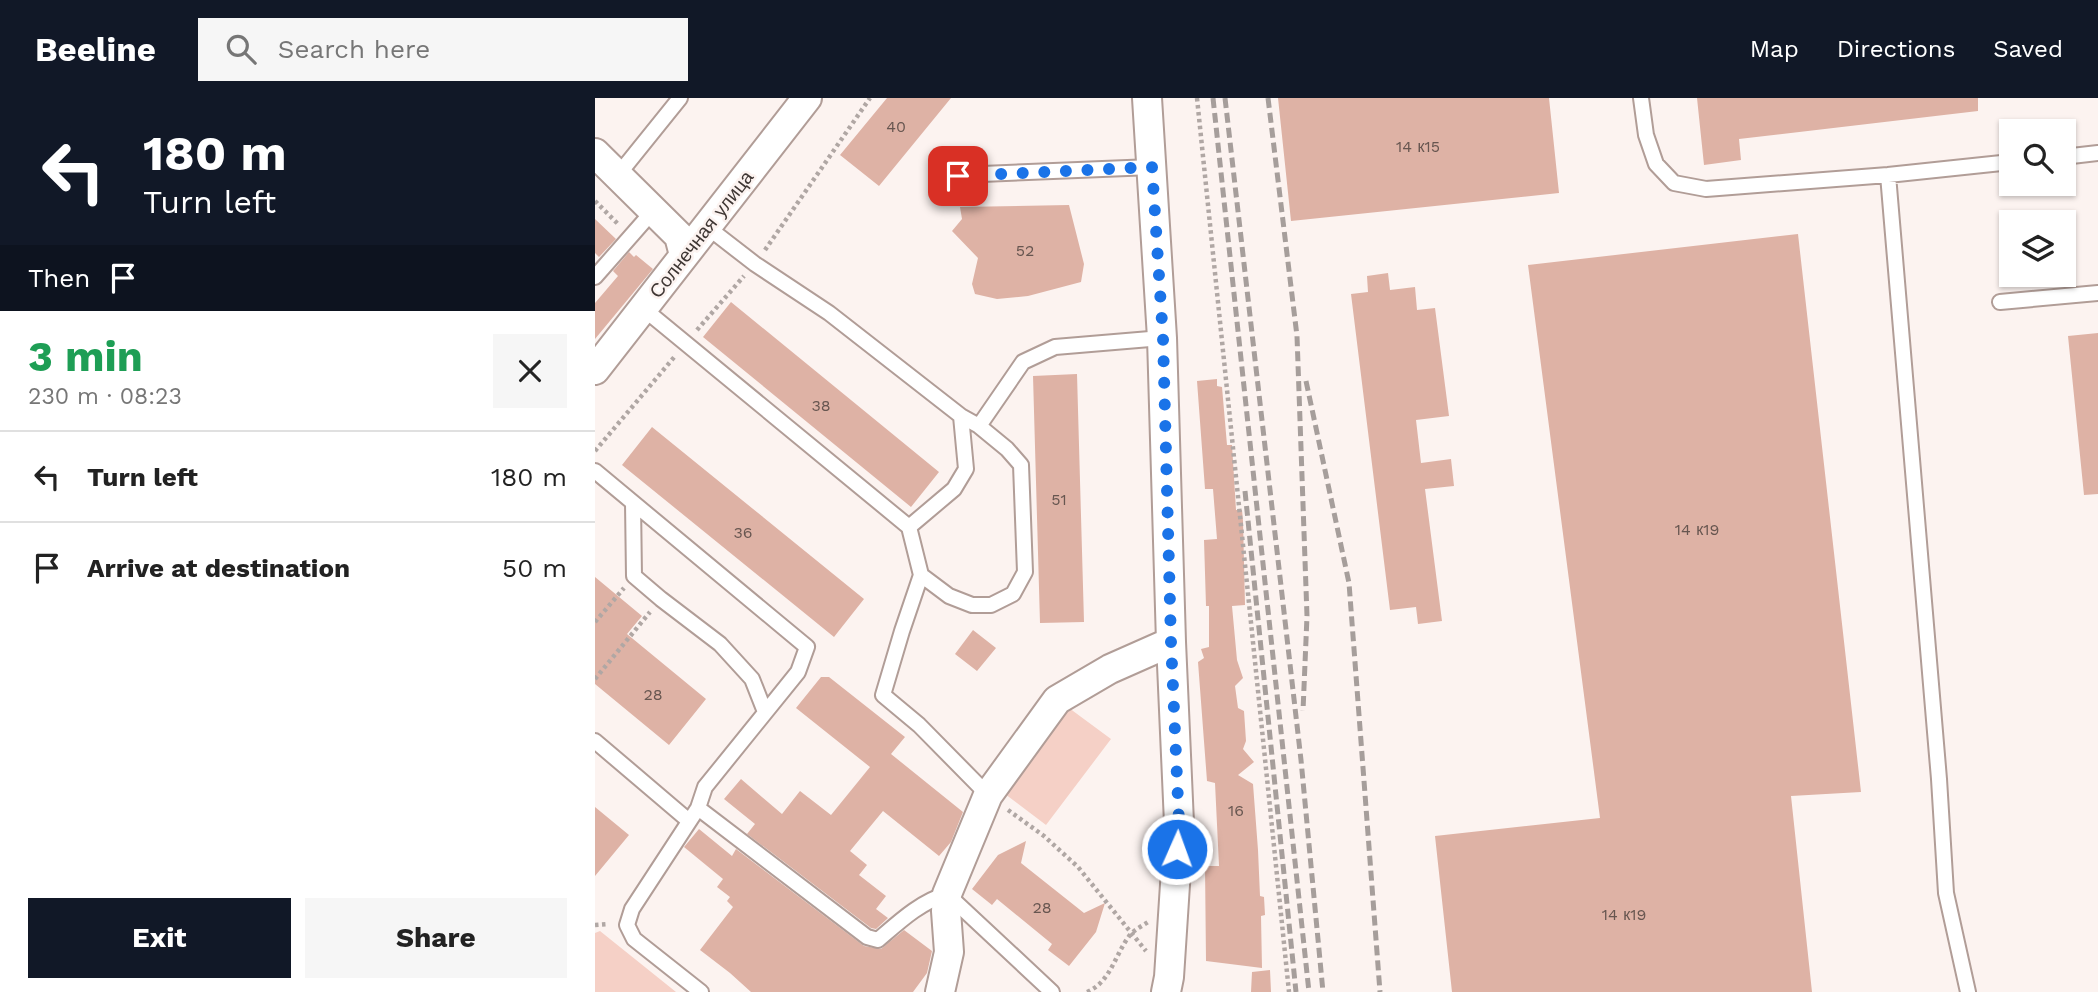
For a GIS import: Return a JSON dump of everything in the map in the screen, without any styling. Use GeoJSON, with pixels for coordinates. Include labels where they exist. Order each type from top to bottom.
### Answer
{"type":"FeatureCollection","features":[{"type":"Feature","properties":{"kind":"street","name":"Солнечная улица"},"geometry":{"type":"LineString","coordinates":[[595,370],[807,98]]}},
{"type":"Feature","properties":{"kind":"street"},"geometry":{"type":"LineString","coordinates":[[1147,98],[1163,338],[1179,823],[1167,985]]}},
{"type":"Feature","properties":{"kind":"street"},"geometry":{"type":"LineString","coordinates":[[595,153],[679,236],[684,255]]}},
{"type":"Feature","properties":{"kind":"street"},"geometry":{"type":"LineString","coordinates":[[940,992],[949,952],[947,894],[988,795],[1058,700],[1110,669],[1171,642]]}},
{"type":"Feature","properties":{"kind":"lane"},"geometry":{"type":"LineString","coordinates":[[618,175],[680,98]]}},
{"type":"Feature","properties":{"kind":"lane"},"geometry":{"type":"LineString","coordinates":[[1641,98],[1646,135],[1656,164],[1674,183],[1706,189],[1999,163]]}},
{"type":"Feature","properties":{"kind":"lane"},"geometry":{"type":"LineString","coordinates":[[2076,156],[2098,153]]}},
{"type":"Feature","properties":{"kind":"lane"},"geometry":{"type":"LineString","coordinates":[[958,176],[1152,167]]}},
{"type":"Feature","properties":{"kind":"lane"},"geometry":{"type":"LineString","coordinates":[[1888,174],[1939,779],[1946,893],[1968,992]]}},
{"type":"Feature","properties":{"kind":"lane"},"geometry":{"type":"LineString","coordinates":[[595,277],[653,211]]}},
{"type":"Feature","properties":{"kind":"lane"},"geometry":{"type":"LineString","coordinates":[[706,226],[755,264],[829,313],[961,416],[979,426],[1021,464],[1025,572],[1013,594],[992,605],[972,605],[949,596],[921,575]]}},
{"type":"Feature","properties":{"kind":"lane"},"geometry":{"type":"LineString","coordinates":[[2000,302],[2098,293]]}},
{"type":"Feature","properties":{"kind":"lane"},"geometry":{"type":"LineString","coordinates":[[644,309],[909,527],[921,575],[883,695],[919,725],[988,795]]}},
{"type":"Feature","properties":{"kind":"lane"},"geometry":{"type":"LineString","coordinates":[[979,426],[1023,362],[1055,347],[1163,338]]}},
{"type":"Feature","properties":{"kind":"lane"},"geometry":{"type":"LineString","coordinates":[[909,527],[954,489],[966,469],[961,416]]}},
{"type":"Feature","properties":{"kind":"lane"},"geometry":{"type":"LineString","coordinates":[[595,471],[807,647],[798,672],[705,787],[698,808],[632,909],[627,925],[634,939],[701,992]]}},
{"type":"Feature","properties":{"kind":"lane"},"geometry":{"type":"LineString","coordinates":[[633,503],[634,576],[720,644],[753,679],[765,712]]}},
{"type":"Feature","properties":{"kind":"lane"},"geometry":{"type":"LineString","coordinates":[[595,741],[689,821]]}},
{"type":"Feature","properties":{"kind":"lane"},"geometry":{"type":"LineString","coordinates":[[698,808],[867,937],[878,940],[933,898],[947,894],[1052,992]]}},
{"type":"Feature","properties":{"kind":"path"},"geometry":{"type":"LineString","coordinates":[[595,451],[755,264],[870,98]]}},
{"type":"Feature","properties":{"kind":"path"},"geometry":{"type":"LineString","coordinates":[[1197,98],[1289,992]]}},
{"type":"Feature","properties":{"kind":"path"},"geometry":{"type":"LineString","coordinates":[[595,201],[631,237]]}},
{"type":"Feature","properties":{"kind":"path"},"geometry":{"type":"LineString","coordinates":[[595,622],[634,576]]}},
{"type":"Feature","properties":{"kind":"path"},"geometry":{"type":"LineString","coordinates":[[595,679],[661,599]]}},
{"type":"Feature","properties":{"kind":"path"},"geometry":{"type":"LineString","coordinates":[[988,795],[1044,836],[1078,867],[1167,985]]}},
{"type":"Feature","properties":{"kind":"path"},"geometry":{"type":"LineString","coordinates":[[1087,992],[1096,988],[1111,970],[1131,934],[1173,902]]}},
{"type":"Feature","properties":{"kind":"shaded area"},"geometry":{"type":"Polygon","coordinates":[[[1069,708],[1111,739],[1046,825],[1005,794],[1069,708]]]}},
{"type":"Feature","properties":{"kind":"shaded area"},"geometry":{"type":"Polygon","coordinates":[[[600,931],[676,992],[595,992],[595,933],[600,931]]]}},
{"type":"Feature","properties":{"kind":"building"},"geometry":{"type":"Polygon","coordinates":[[[887,98],[951,98],[879,186],[840,155],[887,98]]]}},
{"type":"Feature","properties":{"kind":"building"},"geometry":{"type":"Polygon","coordinates":[[[1278,98],[1549,98],[1559,193],[1291,221],[1278,98]]]}},
{"type":"Feature","properties":{"kind":"building"},"geometry":{"type":"Polygon","coordinates":[[[1697,98],[1978,98],[1978,111],[1739,139],[1741,160],[1704,165],[1697,98]]]}},
{"type":"Feature","properties":{"kind":"building"},"geometry":{"type":"Polygon","coordinates":[[[1069,205],[1084,264],[1081,282],[1028,296],[997,299],[975,294],[972,284],[978,258],[952,231],[962,219],[960,207],[1069,205]]]}},
{"type":"Feature","properties":{"kind":"building"},"geometry":{"type":"Polygon","coordinates":[[[595,219],[616,239],[599,257],[595,253],[595,219]]]}},
{"type":"Feature","properties":{"kind":"building"},"geometry":{"type":"Polygon","coordinates":[[[1798,234],[1861,792],[1791,796],[1812,992],[1452,992],[1435,836],[1600,818],[1528,265],[1798,234]]]}},
{"type":"Feature","properties":{"kind":"building"},"geometry":{"type":"Polygon","coordinates":[[[629,252],[653,269],[595,339],[595,303],[618,276],[613,271],[629,252]]]}},
{"type":"Feature","properties":{"kind":"building"},"geometry":{"type":"Polygon","coordinates":[[[1388,273],[1390,290],[1415,287],[1417,310],[1435,308],[1449,416],[1416,420],[1421,463],[1451,459],[1454,486],[1425,489],[1442,621],[1418,624],[1416,607],[1390,610],[1351,294],[1368,292],[1367,276],[1388,273]]]}},
{"type":"Feature","properties":{"kind":"building"},"geometry":{"type":"Polygon","coordinates":[[[731,302],[939,472],[911,507],[703,337],[731,302]]]}},
{"type":"Feature","properties":{"kind":"building"},"geometry":{"type":"Polygon","coordinates":[[[2098,333],[2098,494],[2084,495],[2068,336],[2098,333]]]}},
{"type":"Feature","properties":{"kind":"building"},"geometry":{"type":"Polygon","coordinates":[[[1077,374],[1084,622],[1040,623],[1033,376],[1077,374]]]}},
{"type":"Feature","properties":{"kind":"building"},"geometry":{"type":"Polygon","coordinates":[[[1217,379],[1217,386],[1222,387],[1227,445],[1232,445],[1236,510],[1242,510],[1243,521],[1245,605],[1232,606],[1237,660],[1243,678],[1235,686],[1238,708],[1244,711],[1246,741],[1243,749],[1254,762],[1238,775],[1253,784],[1260,896],[1264,897],[1265,915],[1261,916],[1262,968],[1206,961],[1205,866],[1219,866],[1215,783],[1207,781],[1198,662],[1204,658],[1201,649],[1209,647],[1204,540],[1217,539],[1213,489],[1205,489],[1197,381],[1217,379]]]}},
{"type":"Feature","properties":{"kind":"building"},"geometry":{"type":"Polygon","coordinates":[[[652,427],[864,599],[834,637],[622,465],[652,427]]]}},
{"type":"Feature","properties":{"kind":"building"},"geometry":{"type":"Polygon","coordinates":[[[595,577],[642,616],[627,634],[706,699],[669,745],[595,684],[595,577]]]}},
{"type":"Feature","properties":{"kind":"building"},"geometry":{"type":"Polygon","coordinates":[[[973,630],[996,648],[977,671],[955,654],[973,630]]]}},
{"type":"Feature","properties":{"kind":"building"},"geometry":{"type":"Polygon","coordinates":[[[821,677],[829,677],[905,737],[891,754],[963,812],[951,842],[939,856],[883,811],[850,851],[867,865],[859,875],[886,896],[876,909],[888,918],[876,929],[871,928],[747,834],[755,824],[724,799],[741,779],[782,814],[800,791],[831,815],[870,767],[796,708],[821,677]]]}},
{"type":"Feature","properties":{"kind":"building"},"geometry":{"type":"Polygon","coordinates":[[[595,807],[629,835],[595,876],[595,807]]]}},
{"type":"Feature","properties":{"kind":"building"},"geometry":{"type":"Polygon","coordinates":[[[699,829],[732,856],[736,849],[864,946],[881,949],[904,930],[932,951],[927,973],[913,992],[751,992],[700,950],[733,907],[727,901],[730,897],[717,887],[723,879],[684,847],[699,829]]]}},
{"type":"Feature","properties":{"kind":"building"},"geometry":{"type":"Polygon","coordinates":[[[1026,841],[1021,863],[1084,913],[1105,903],[1096,932],[1069,966],[1048,950],[1052,944],[997,899],[992,905],[972,889],[998,855],[1026,841]]]}},
{"type":"Feature","properties":{"kind":"building"},"geometry":{"type":"Polygon","coordinates":[[[1270,970],[1271,992],[1251,992],[1252,972],[1270,970]]]}},
{"type":"Feature","properties":{"kind":"railway"},"geometry":{"type":"LineString","coordinates":[[1213,98],[1309,992]]}},
{"type":"Feature","properties":{"kind":"railway"},"geometry":{"type":"LineString","coordinates":[[1225,98],[1301,760],[1323,992]]}},
{"type":"Feature","properties":{"kind":"railway"},"geometry":{"type":"LineString","coordinates":[[1268,98],[1297,336],[1307,616],[1303,711]]}},
{"type":"Feature","properties":{"kind":"railway"},"geometry":{"type":"LineString","coordinates":[[1306,381],[1349,583],[1380,992]]}},
{"type":"Feature","properties":{"kind":"railway"},"geometry":{"type":"LineString","coordinates":[[1245,491],[1296,992]]}},
{"type":"Feature","properties":{"kind":"route"},"geometry":{"type":"LineString","coordinates":[[958,176],[1152,167],[1163,338],[1179,823],[1177,849]]}}]}
